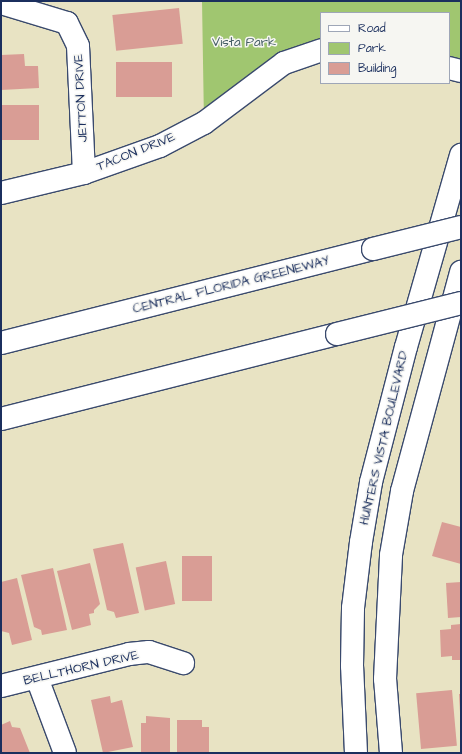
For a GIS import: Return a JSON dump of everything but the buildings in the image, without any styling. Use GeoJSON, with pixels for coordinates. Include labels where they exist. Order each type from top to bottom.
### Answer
{"type":"FeatureCollection","features":[{"type":"Feature","properties":{"kind":"main road","name":"JETTON DRIVE"},"geometry":{"type":"LineString","coordinates":[[1,3],[67,22],[78,46],[84,173]]}},
{"type":"Feature","properties":{"kind":"main road","name":"TACON DRIVE"},"geometry":{"type":"LineString","coordinates":[[1,193],[84,173],[160,146],[204,123],[284,63],[313,50],[320,50]]}},
{"type":"Feature","properties":{"kind":"main road"},"geometry":{"type":"LineString","coordinates":[[450,68],[461,71]]}},
{"type":"Feature","properties":{"kind":"main road","name":"HUNTERS VISTA BOULEVARD"},"geometry":{"type":"LineString","coordinates":[[356,753],[352,666],[353,608],[360,542],[372,482],[406,347],[461,155]]}},
{"type":"Feature","properties":{"kind":"main road","name":"CENTRAL FLORIDA GREENEWAY"},"geometry":{"type":"LineString","coordinates":[[1,343],[461,227]]}},
{"type":"Feature","properties":{"kind":"main road"},"geometry":{"type":"LineString","coordinates":[[391,753],[385,679],[391,555],[402,491],[461,272]]}},
{"type":"Feature","properties":{"kind":"main road"},"geometry":{"type":"LineString","coordinates":[[1,419],[461,303]]}},
{"type":"Feature","properties":{"kind":"main road","name":"BELLTHORN DRIVE"},"geometry":{"type":"LineString","coordinates":[[1,686],[129,654],[149,652],[183,663]]}},
{"type":"Feature","properties":{"kind":"main road"},"geometry":{"type":"LineString","coordinates":[[37,678],[65,753]]}},
{"type":"Feature","properties":{"kind":"green space","name":"Vista Park"},"geometry":{"type":"Polygon","coordinates":[[[202,1],[461,1],[461,71],[450,68],[450,12],[320,12],[320,51],[204,123],[202,1]]]}}]}
